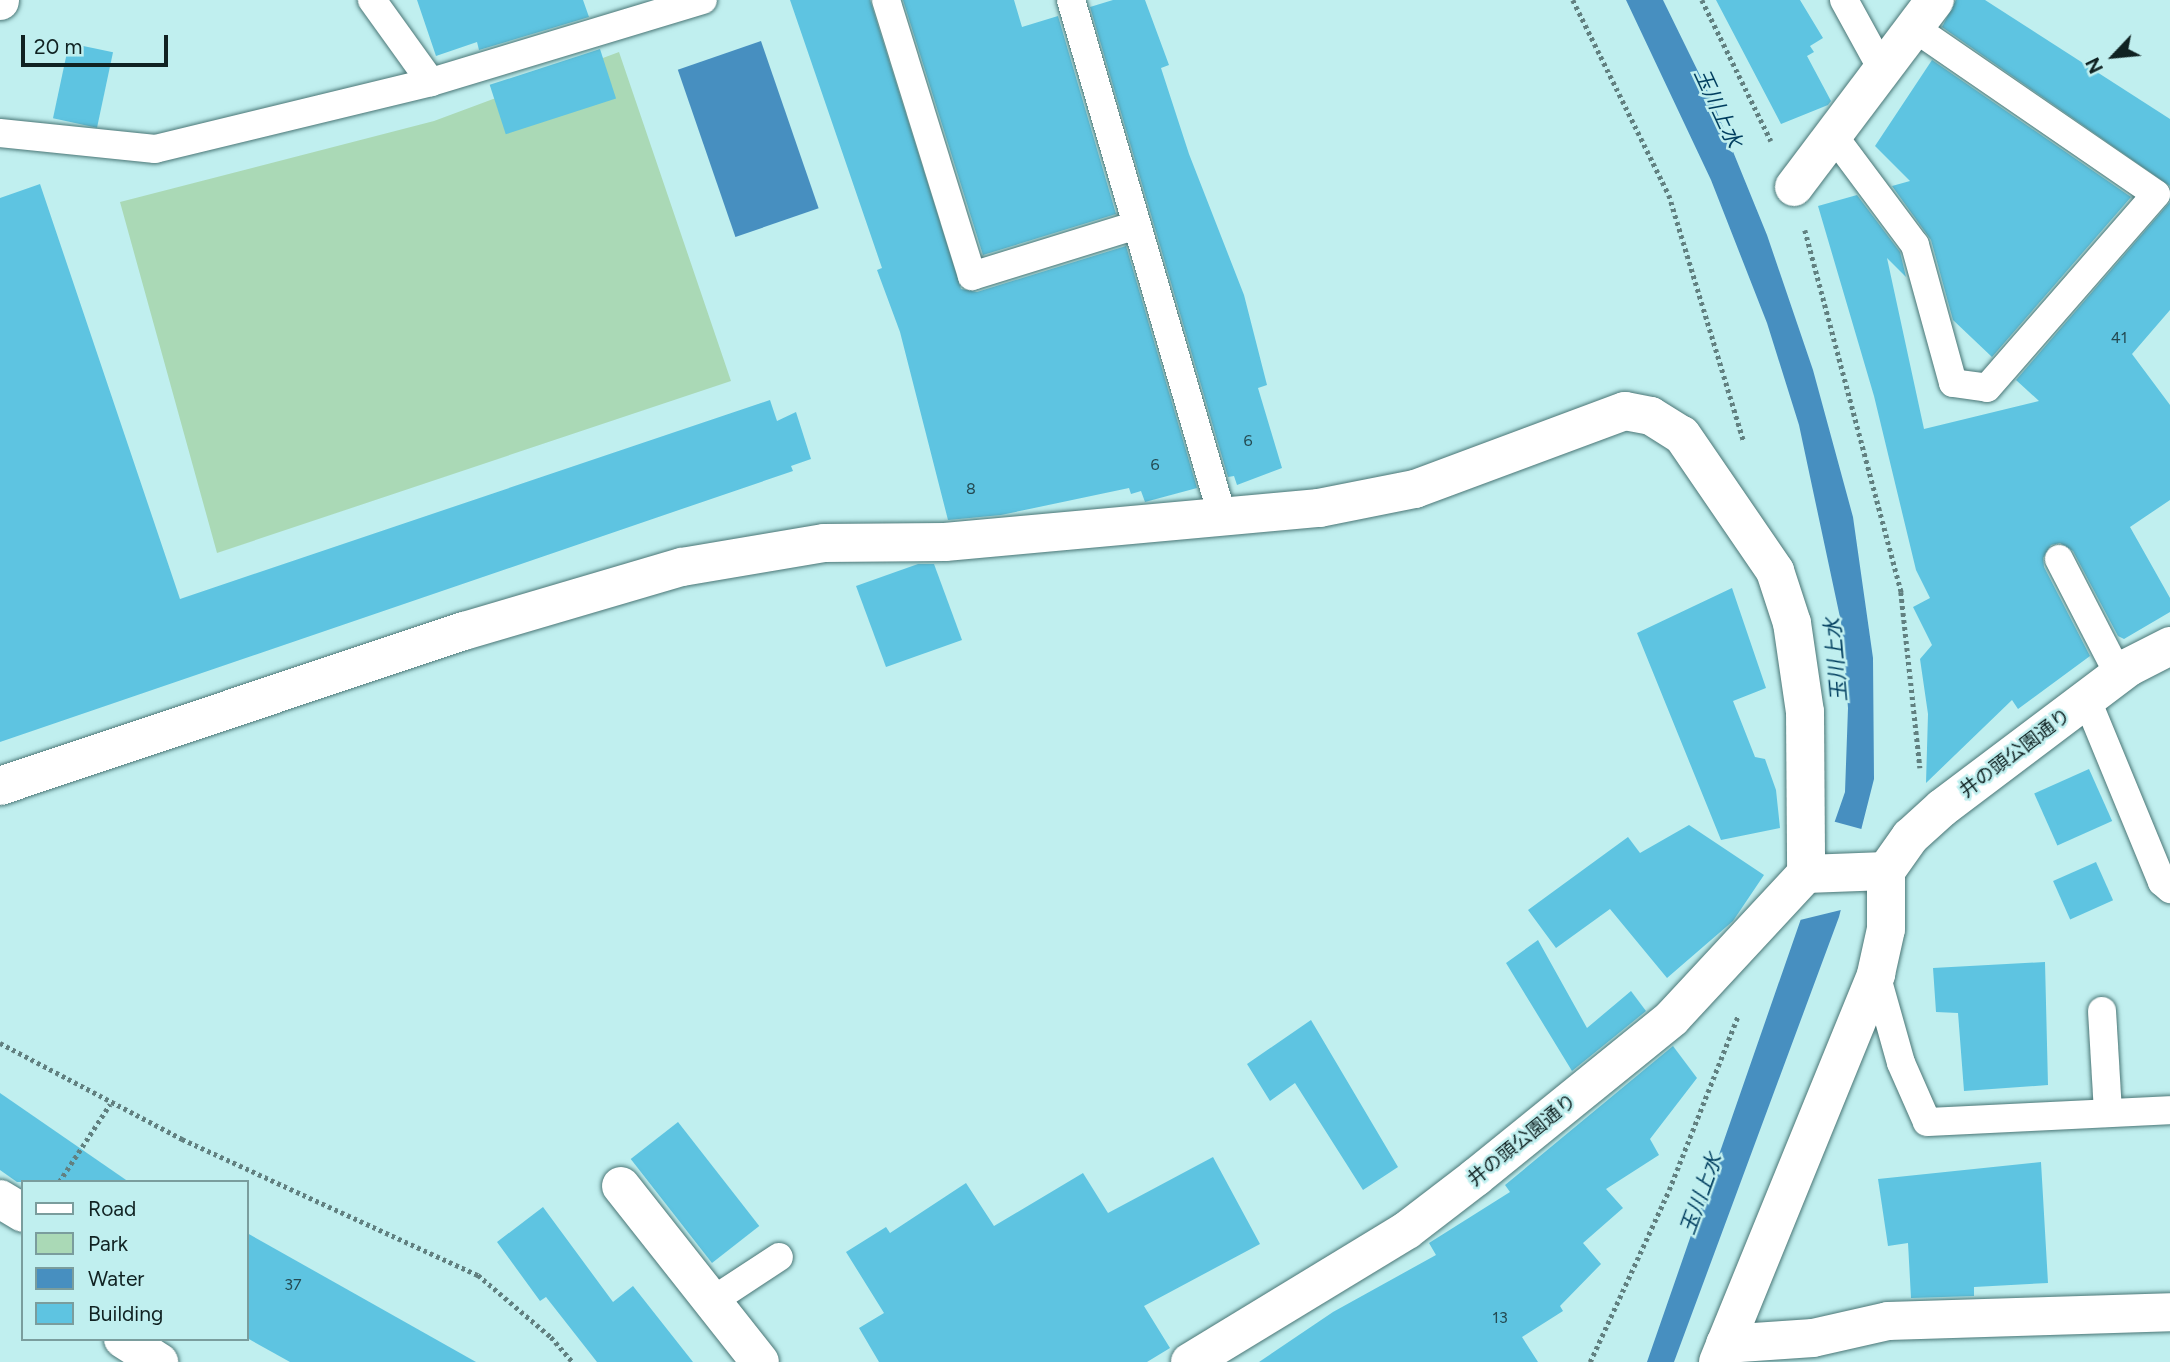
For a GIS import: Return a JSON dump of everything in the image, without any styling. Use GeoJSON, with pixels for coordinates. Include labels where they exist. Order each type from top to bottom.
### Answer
{"type":"FeatureCollection","features":[{"type":"Feature","properties":{"kind":"street"},"geometry":{"type":"LineString","coordinates":[[1794,187],[1924,14]]}},
{"type":"Feature","properties":{"kind":"street"},"geometry":{"type":"LineString","coordinates":[[0,786],[464,631],[682,567],[824,543],[945,542],[1319,508],[1415,489],[1625,411],[1651,416],[1672,428],[1716,479],[1775,571],[1792,623],[1805,712],[1811,873],[1879,870],[1886,929],[1876,974],[1721,1353]]}},
{"type":"Feature","properties":{"kind":"street","name":"井の頭公園通り"},"geometry":{"type":"LineString","coordinates":[[1879,870],[1926,822],[2119,675],[2170,646]]}},
{"type":"Feature","properties":{"kind":"street","name":"井の頭公園通り"},"geometry":{"type":"LineString","coordinates":[[1190,1362],[1250,1348],[1407,1230],[1651,1035],[1811,873]]}},
{"type":"Feature","properties":{"kind":"street"},"geometry":{"type":"LineString","coordinates":[[621,1186],[760,1362]]}},
{"type":"Feature","properties":{"kind":"street"},"geometry":{"type":"LineString","coordinates":[[0,1199],[21,1212]]}},
{"type":"Feature","properties":{"kind":"street"},"geometry":{"type":"LineString","coordinates":[[1721,1353],[1813,1338],[1888,1321],[2170,1312]]}},
{"type":"Feature","properties":{"kind":"street"},"geometry":{"type":"LineString","coordinates":[[126,1341],[159,1362]]}},
{"type":"Feature","properties":{"kind":"lane"},"geometry":{"type":"LineString","coordinates":[[372,0],[431,82]]}},
{"type":"Feature","properties":{"kind":"lane"},"geometry":{"type":"LineString","coordinates":[[0,133],[155,149],[431,82],[703,0]]}},
{"type":"Feature","properties":{"kind":"lane"},"geometry":{"type":"LineString","coordinates":[[886,0],[972,276],[1134,226]]}},
{"type":"Feature","properties":{"kind":"lane"},"geometry":{"type":"LineString","coordinates":[[1071,0],[1134,226],[1222,515]]}},
{"type":"Feature","properties":{"kind":"lane"},"geometry":{"type":"LineString","coordinates":[[1844,0],[1882,69]]}},
{"type":"Feature","properties":{"kind":"lane"},"geometry":{"type":"LineString","coordinates":[[1833,135],[1914,245],[1953,383],[1987,388],[2156,194],[1924,14]]}},
{"type":"Feature","properties":{"kind":"lane"},"geometry":{"type":"LineString","coordinates":[[2059,559],[2119,675]]}},
{"type":"Feature","properties":{"kind":"lane"},"geometry":{"type":"LineString","coordinates":[[2087,700],[2162,882],[2170,890]]}},
{"type":"Feature","properties":{"kind":"lane"},"geometry":{"type":"LineString","coordinates":[[1876,974],[1901,1063],[1927,1122],[2170,1110]]}},
{"type":"Feature","properties":{"kind":"lane"},"geometry":{"type":"LineString","coordinates":[[2102,1011],[2108,1113]]}},
{"type":"Feature","properties":{"kind":"lane"},"geometry":{"type":"LineString","coordinates":[[712,1301],[779,1257]]}},
{"type":"Feature","properties":{"kind":"path"},"geometry":{"type":"LineString","coordinates":[[1573,0],[1670,195],[1746,452]]}},
{"type":"Feature","properties":{"kind":"path"},"geometry":{"type":"LineString","coordinates":[[1702,0],[1794,187],[1901,592],[1926,822]]}},
{"type":"Feature","properties":{"kind":"path"},"geometry":{"type":"LineString","coordinates":[[1590,1362],[1669,1190],[1741,1009]]}},
{"type":"Feature","properties":{"kind":"path"},"geometry":{"type":"LineString","coordinates":[[0,1043],[110,1104],[478,1275],[551,1337],[573,1362]]}},
{"type":"Feature","properties":{"kind":"path"},"geometry":{"type":"LineString","coordinates":[[60,1180],[110,1104]]}},
{"type":"Feature","properties":{"kind":"green space"},"geometry":{"type":"Polygon","coordinates":[[[619,52],[731,381],[217,553],[120,202],[434,121],[619,52]]]}},
{"type":"Feature","properties":{"kind":"water"},"geometry":{"type":"Polygon","coordinates":[[[1626,0],[1663,0],[1712,100],[1767,235],[1813,370],[1853,517],[1873,658],[1874,779],[1839,917],[1674,1362],[1647,1362],[1845,792],[1848,708],[1841,622],[1799,425],[1767,323],[1711,180],[1626,0]]]}},
{"type":"Feature","properties":{"kind":"water"},"geometry":{"type":"Polygon","coordinates":[[[761,41],[819,208],[735,237],[678,70],[761,41]]]}},
{"type":"Feature","properties":{"kind":"pier"},"geometry":{"type":"Polygon","coordinates":[[[1832,821],[1865,830],[1845,909],[1800,920],[1832,821]]]}},
{"type":"Feature","properties":{"kind":"building"},"geometry":{"type":"Polygon","coordinates":[[[417,0],[583,0],[589,17],[479,50],[477,42],[436,56],[417,0]]]}},
{"type":"Feature","properties":{"kind":"building"},"geometry":{"type":"Polygon","coordinates":[[[790,0],[870,0],[961,289],[977,292],[1126,246],[1197,488],[1145,502],[1141,491],[1131,494],[1129,488],[1001,515],[948,520],[900,332],[877,270],[882,268],[790,0]]]}},
{"type":"Feature","properties":{"kind":"building"},"geometry":{"type":"Polygon","coordinates":[[[903,0],[1014,0],[1022,27],[1058,16],[1116,214],[983,255],[903,0]]]}},
{"type":"Feature","properties":{"kind":"building"},"geometry":{"type":"Polygon","coordinates":[[[1113,0],[1145,0],[1169,65],[1161,68],[1189,154],[1244,295],[1267,385],[1258,388],[1282,468],[1237,485],[1234,476],[1228,477],[1090,7],[1113,0]]]}},
{"type":"Feature","properties":{"kind":"building"},"geometry":{"type":"Polygon","coordinates":[[[1716,0],[1800,0],[1823,38],[1810,46],[1814,52],[1807,56],[1831,101],[1828,105],[1781,124],[1716,0]]]}},
{"type":"Feature","properties":{"kind":"building"},"geometry":{"type":"Polygon","coordinates":[[[1956,0],[1985,0],[2170,119],[2170,186],[1942,27],[1956,0]]]}},
{"type":"Feature","properties":{"kind":"building"},"geometry":{"type":"Polygon","coordinates":[[[69,43],[113,52],[97,128],[53,118],[69,43]]]}},
{"type":"Feature","properties":{"kind":"building"},"geometry":{"type":"Polygon","coordinates":[[[600,49],[616,98],[506,134],[490,85],[600,49]]]}},
{"type":"Feature","properties":{"kind":"building"},"geometry":{"type":"Polygon","coordinates":[[[1932,60],[2131,197],[1992,357],[1953,320],[1931,240],[1892,186],[1910,181],[1875,146],[1932,60]]]}},
{"type":"Feature","properties":{"kind":"building"},"geometry":{"type":"Polygon","coordinates":[[[40,184],[180,599],[770,400],[777,421],[796,412],[811,459],[791,466],[793,471],[0,742],[0,198],[40,184]]]}},
{"type":"Feature","properties":{"kind":"building"},"geometry":{"type":"Polygon","coordinates":[[[1857,195],[1900,252],[1906,277],[1887,258],[1924,429],[2039,401],[2016,380],[2170,202],[2170,310],[2132,354],[2170,405],[2170,500],[2130,527],[2170,598],[2170,612],[2124,639],[2118,636],[2073,551],[2060,543],[2051,545],[2043,558],[2044,567],[2090,656],[2018,709],[2012,700],[1926,783],[1928,714],[1920,659],[1932,645],[1913,607],[1930,598],[1916,570],[1874,396],[1818,206],[1857,195]]]}},
{"type":"Feature","properties":{"kind":"building"},"geometry":{"type":"Polygon","coordinates":[[[918,564],[934,564],[962,640],[886,667],[856,586],[918,564]]]}},
{"type":"Feature","properties":{"kind":"building"},"geometry":{"type":"Polygon","coordinates":[[[1732,588],[1766,688],[1733,701],[1755,757],[1765,759],[1776,790],[1780,828],[1721,840],[1637,633],[1732,588]]]}},
{"type":"Feature","properties":{"kind":"building"},"geometry":{"type":"Polygon","coordinates":[[[2089,769],[2112,821],[2057,845],[2034,793],[2089,769]]]}},
{"type":"Feature","properties":{"kind":"building"},"geometry":{"type":"Polygon","coordinates":[[[1689,825],[1764,875],[1733,921],[1667,978],[1610,909],[1556,948],[1528,910],[1628,837],[1640,853],[1689,825]]]}},
{"type":"Feature","properties":{"kind":"building"},"geometry":{"type":"Polygon","coordinates":[[[2096,862],[2113,900],[2070,919],[2053,881],[2096,862]]]}},
{"type":"Feature","properties":{"kind":"building"},"geometry":{"type":"Polygon","coordinates":[[[1538,940],[1587,1028],[1631,991],[1646,1011],[1572,1071],[1506,963],[1538,940]]]}},
{"type":"Feature","properties":{"kind":"building"},"geometry":{"type":"Polygon","coordinates":[[[2045,962],[2048,1085],[1964,1091],[1958,1013],[1936,1012],[1933,968],[2045,962]]]}},
{"type":"Feature","properties":{"kind":"building"},"geometry":{"type":"Polygon","coordinates":[[[1311,1020],[1398,1167],[1363,1190],[1295,1083],[1270,1101],[1247,1064],[1311,1020]]]}},
{"type":"Feature","properties":{"kind":"building"},"geometry":{"type":"Polygon","coordinates":[[[1673,1046],[1697,1078],[1650,1139],[1659,1155],[1606,1189],[1623,1208],[1583,1243],[1601,1264],[1560,1306],[1563,1311],[1522,1337],[1538,1362],[1259,1362],[1333,1312],[1436,1255],[1429,1243],[1510,1192],[1505,1185],[1673,1046]]]}},
{"type":"Feature","properties":{"kind":"building"},"geometry":{"type":"Polygon","coordinates":[[[0,1093],[126,1180],[17,1182],[0,1170],[0,1093]]]}},
{"type":"Feature","properties":{"kind":"building"},"geometry":{"type":"Polygon","coordinates":[[[678,1122],[759,1226],[712,1263],[631,1159],[678,1122]]]}},
{"type":"Feature","properties":{"kind":"building"},"geometry":{"type":"Polygon","coordinates":[[[1213,1157],[1260,1244],[1144,1306],[1170,1348],[1147,1362],[879,1362],[859,1328],[884,1313],[846,1252],[886,1227],[890,1233],[966,1183],[994,1226],[1083,1173],[1108,1213],[1213,1157]]]}},
{"type":"Feature","properties":{"kind":"building"},"geometry":{"type":"Polygon","coordinates":[[[2041,1162],[2048,1283],[1974,1287],[1974,1296],[1911,1298],[1908,1243],[1888,1246],[1878,1179],[2041,1162]]]}},
{"type":"Feature","properties":{"kind":"building"},"geometry":{"type":"Polygon","coordinates":[[[543,1207],[613,1302],[633,1286],[693,1362],[597,1362],[546,1297],[540,1301],[497,1242],[543,1207]]]}},
{"type":"Feature","properties":{"kind":"building"},"geometry":{"type":"Polygon","coordinates":[[[248,1234],[476,1362],[290,1362],[248,1339],[248,1234]]]}},
{"type":"Feature","properties":{"kind":"water label","name":"玉川上水"},"geometry":{"type":"Point","coordinates":[1718,108]}},
{"type":"Feature","properties":{"kind":"water label","name":"玉川上水"},"geometry":{"type":"Point","coordinates":[1836,660]}},
{"type":"Feature","properties":{"kind":"water label","name":"玉川上水"},"geometry":{"type":"Point","coordinates":[1701,1194]}}]}
